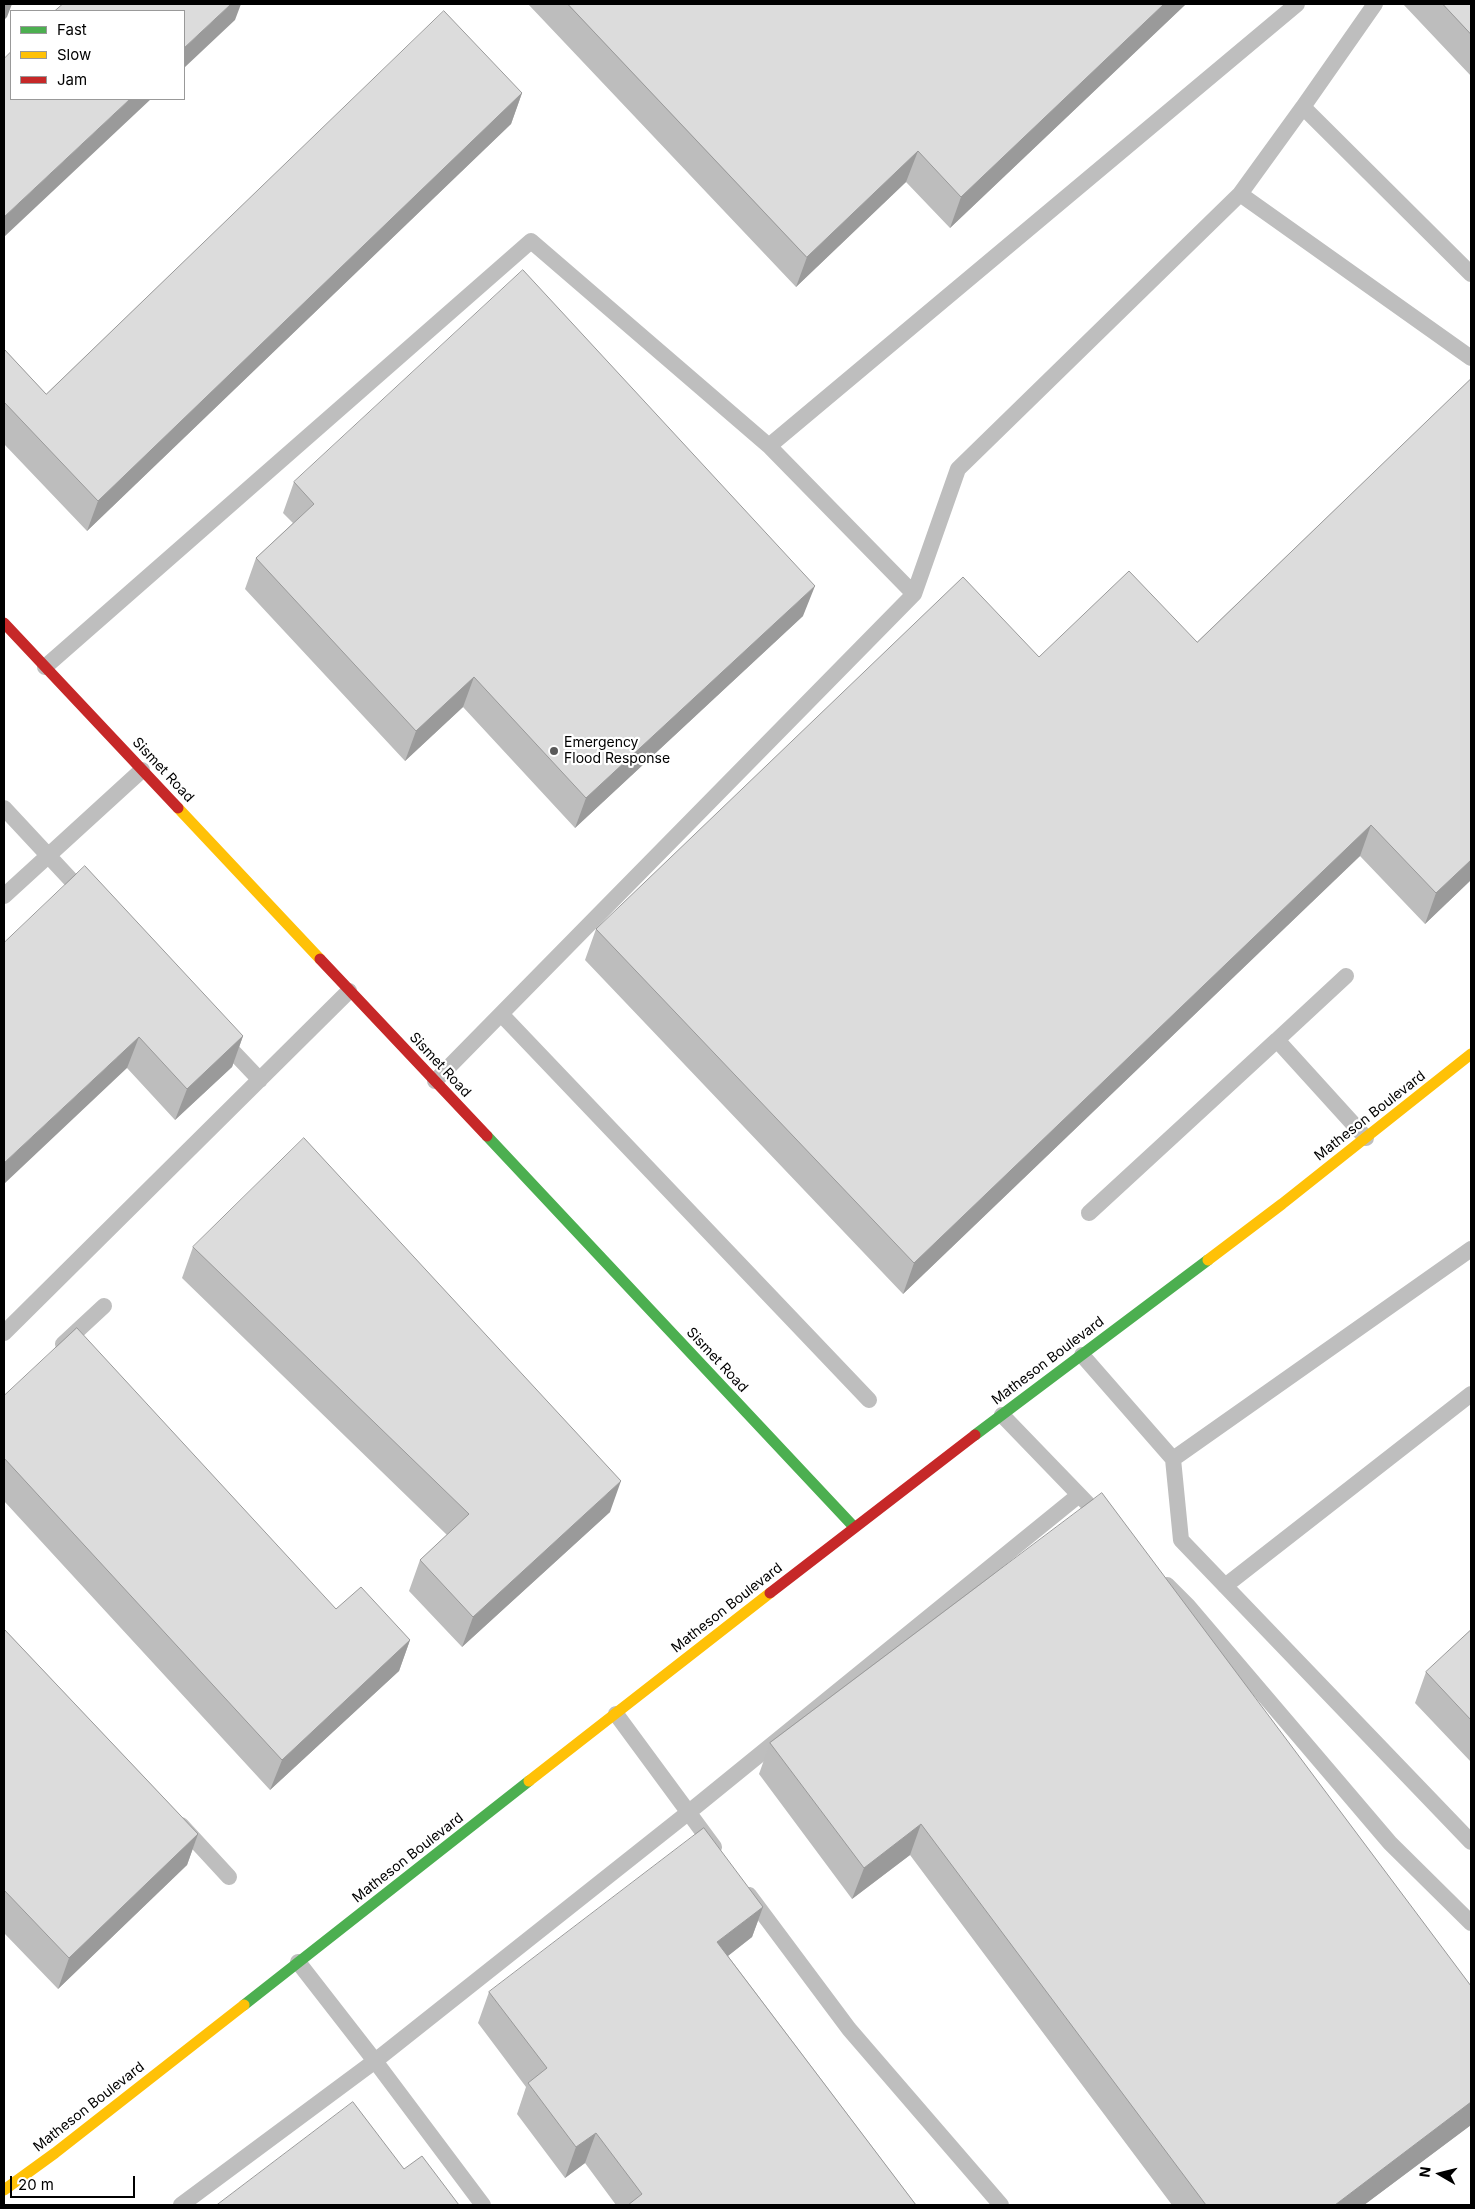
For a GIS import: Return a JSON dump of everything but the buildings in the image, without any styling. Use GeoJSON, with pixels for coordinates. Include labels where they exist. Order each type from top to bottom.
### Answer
{"type":"FeatureCollection","features":[{"type":"Feature","properties":{"kind":"street","name":"Sismet Road"},"geometry":{"type":"LineString","coordinates":[[4,623],[854,1527]]}},
{"type":"Feature","properties":{"kind":"street","name":"Matheson Boulevard"},"geometry":{"type":"LineString","coordinates":[[4,2190],[55,2153],[854,1527],[1366,1138],[1471,1054]]}},
{"type":"Feature","properties":{"kind":"lane"},"geometry":{"type":"LineString","coordinates":[[769,446],[1297,4]]}},
{"type":"Feature","properties":{"kind":"lane"},"geometry":{"type":"LineString","coordinates":[[435,1081],[914,594],[958,468],[1240,194],[1375,4]]}},
{"type":"Feature","properties":{"kind":"lane"},"geometry":{"type":"LineString","coordinates":[[1303,107],[1471,274]]}},
{"type":"Feature","properties":{"kind":"lane"},"geometry":{"type":"LineString","coordinates":[[1240,194],[1471,358]]}},
{"type":"Feature","properties":{"kind":"lane"},"geometry":{"type":"LineString","coordinates":[[45,667],[531,241],[769,446],[914,594]]}},
{"type":"Feature","properties":{"kind":"lane"},"geometry":{"type":"LineString","coordinates":[[4,896],[142,770]]}},
{"type":"Feature","properties":{"kind":"lane"},"geometry":{"type":"LineString","coordinates":[[4,808],[95,906]]}},
{"type":"Feature","properties":{"kind":"lane"},"geometry":{"type":"LineString","coordinates":[[1089,1213],[1346,976]]}},
{"type":"Feature","properties":{"kind":"lane"},"geometry":{"type":"LineString","coordinates":[[4,1333],[349,991]]}},
{"type":"Feature","properties":{"kind":"lane"},"geometry":{"type":"LineString","coordinates":[[501,1014],[868,1400]]}},
{"type":"Feature","properties":{"kind":"lane"},"geometry":{"type":"LineString","coordinates":[[212,1029],[260,1080]]}},
{"type":"Feature","properties":{"kind":"lane"},"geometry":{"type":"LineString","coordinates":[[1277,1040],[1366,1138]]}},
{"type":"Feature","properties":{"kind":"lane"},"geometry":{"type":"LineString","coordinates":[[1173,1459],[1471,1249]]}},
{"type":"Feature","properties":{"kind":"lane"},"geometry":{"type":"LineString","coordinates":[[54,1352],[104,1306]]}},
{"type":"Feature","properties":{"kind":"lane"},"geometry":{"type":"LineString","coordinates":[[1082,1355],[1173,1459],[1181,1540],[1471,1842]]}},
{"type":"Feature","properties":{"kind":"lane"},"geometry":{"type":"LineString","coordinates":[[1225,1586],[1471,1394]]}},
{"type":"Feature","properties":{"kind":"lane"},"geometry":{"type":"LineString","coordinates":[[1002,1415],[1100,1516]]}},
{"type":"Feature","properties":{"kind":"lane"},"geometry":{"type":"LineString","coordinates":[[181,2205],[376,2061],[688,1812],[1079,1495]]}},
{"type":"Feature","properties":{"kind":"lane"},"geometry":{"type":"LineString","coordinates":[[1154,1571],[1188,1606],[1390,1843],[1471,1923]]}},
{"type":"Feature","properties":{"kind":"lane"},"geometry":{"type":"LineString","coordinates":[[616,1714],[724,1861]]}},
{"type":"Feature","properties":{"kind":"lane"},"geometry":{"type":"LineString","coordinates":[[169,1812],[229,1877]]}},
{"type":"Feature","properties":{"kind":"lane"},"geometry":{"type":"LineString","coordinates":[[742,1885],[849,2029],[1001,2205]]}},
{"type":"Feature","properties":{"kind":"lane"},"geometry":{"type":"LineString","coordinates":[[298,1962],[376,2061],[483,2205]]}},
{"type":"Feature","properties":{"kind":"traffic: fast"},"geometry":{"type":"LineString","coordinates":[[487,1136],[854,1527]]}},
{"type":"Feature","properties":{"kind":"traffic: fast"},"geometry":{"type":"LineString","coordinates":[[975,1435],[1208,1260]]}},
{"type":"Feature","properties":{"kind":"traffic: fast"},"geometry":{"type":"LineString","coordinates":[[244,2005],[529,1781]]}},
{"type":"Feature","properties":{"kind":"traffic: slow"},"geometry":{"type":"LineString","coordinates":[[178,808],[320,959]]}},
{"type":"Feature","properties":{"kind":"traffic: slow"},"geometry":{"type":"LineString","coordinates":[[1208,1260],[1282,1204],[1471,1054]]}},
{"type":"Feature","properties":{"kind":"traffic: slow"},"geometry":{"type":"LineString","coordinates":[[529,1781],[770,1593]]}},
{"type":"Feature","properties":{"kind":"traffic: slow"},"geometry":{"type":"LineString","coordinates":[[4,2190],[55,2153],[244,2005]]}},
{"type":"Feature","properties":{"kind":"traffic: jam"},"geometry":{"type":"LineString","coordinates":[[4,623],[178,808]]}},
{"type":"Feature","properties":{"kind":"traffic: jam"},"geometry":{"type":"LineString","coordinates":[[320,959],[487,1136]]}},
{"type":"Feature","properties":{"kind":"traffic: jam"},"geometry":{"type":"LineString","coordinates":[[770,1593],[975,1435]]}},
{"type":"Feature","properties":{"kind":"place","name":"Emergency Flood Response"},"geometry":{"type":"Point","coordinates":[554,751]}}]}
